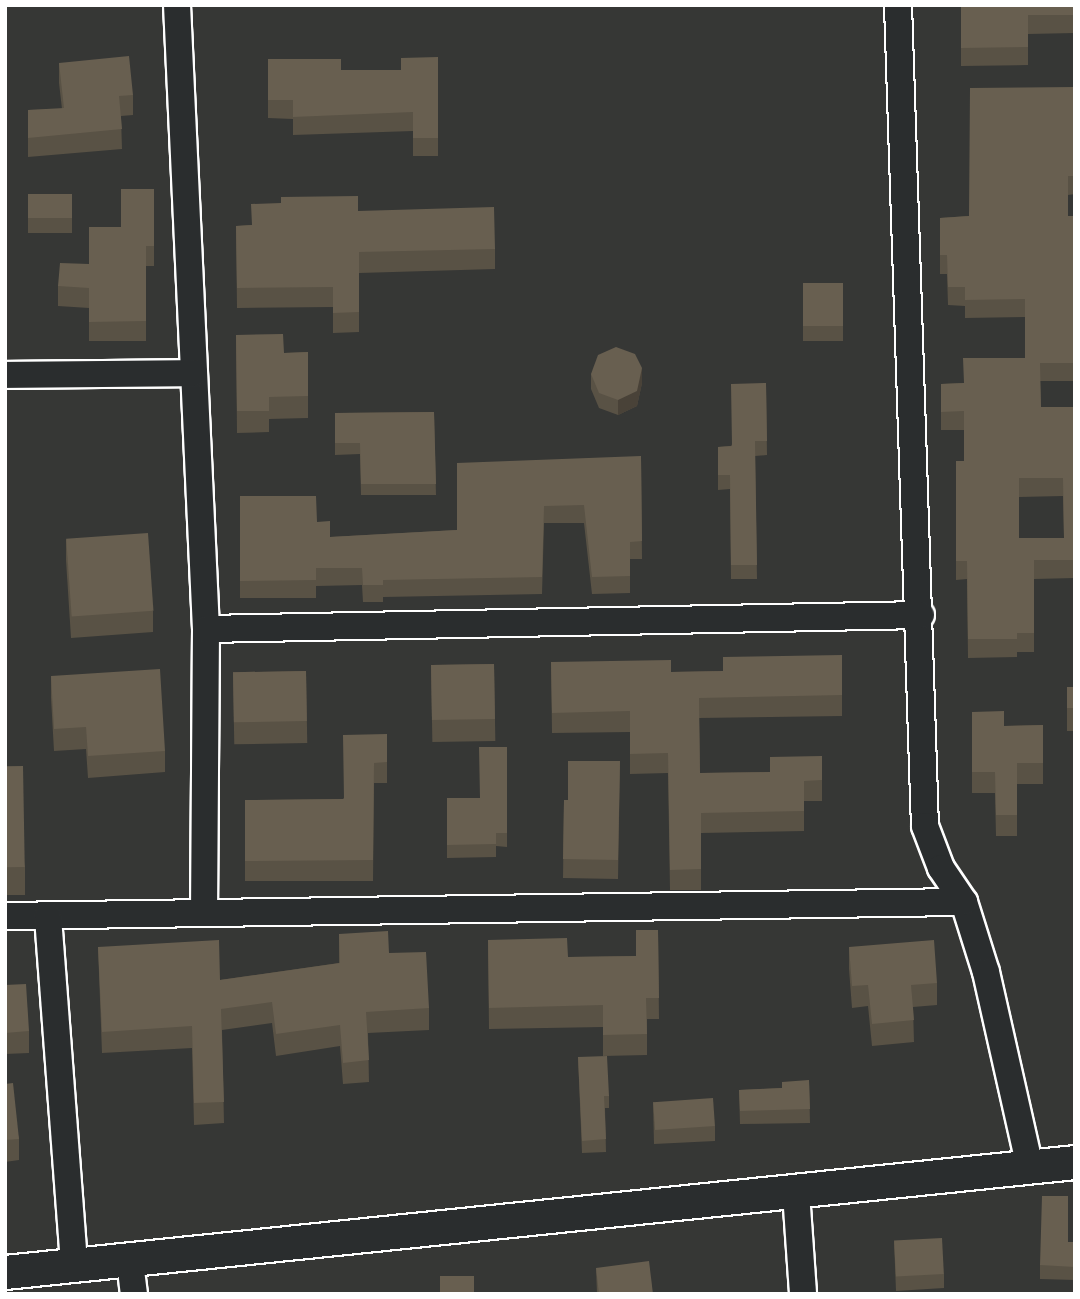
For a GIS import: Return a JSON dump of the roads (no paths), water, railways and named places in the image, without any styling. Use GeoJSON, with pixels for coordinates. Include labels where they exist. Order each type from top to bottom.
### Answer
{"type":"FeatureCollection","features":[{"type":"Feature","properties":{"kind":"street"},"geometry":{"type":"LineString","coordinates":[[177,5],[206,629],[204,910]]}},
{"type":"Feature","properties":{"kind":"street"},"geometry":{"type":"LineString","coordinates":[[898,5],[925,826],[941,867],[964,902],[986,972],[1030,1167]]}},
{"type":"Feature","properties":{"kind":"street"},"geometry":{"type":"LineString","coordinates":[[5,375],[194,373]]}},
{"type":"Feature","properties":{"kind":"street"},"geometry":{"type":"LineString","coordinates":[[206,629],[920,615]]}},
{"type":"Feature","properties":{"kind":"street"},"geometry":{"type":"LineString","coordinates":[[5,916],[47,917],[204,910],[964,902]]}},
{"type":"Feature","properties":{"kind":"street"},"geometry":{"type":"LineString","coordinates":[[47,917],[74,1264]]}},
{"type":"Feature","properties":{"kind":"street"},"geometry":{"type":"LineString","coordinates":[[5,1272],[74,1264],[132,1278],[796,1193],[1075,1162]]}},
{"type":"Feature","properties":{"kind":"street"},"geometry":{"type":"LineString","coordinates":[[796,1193],[803,1294]]}}]}
